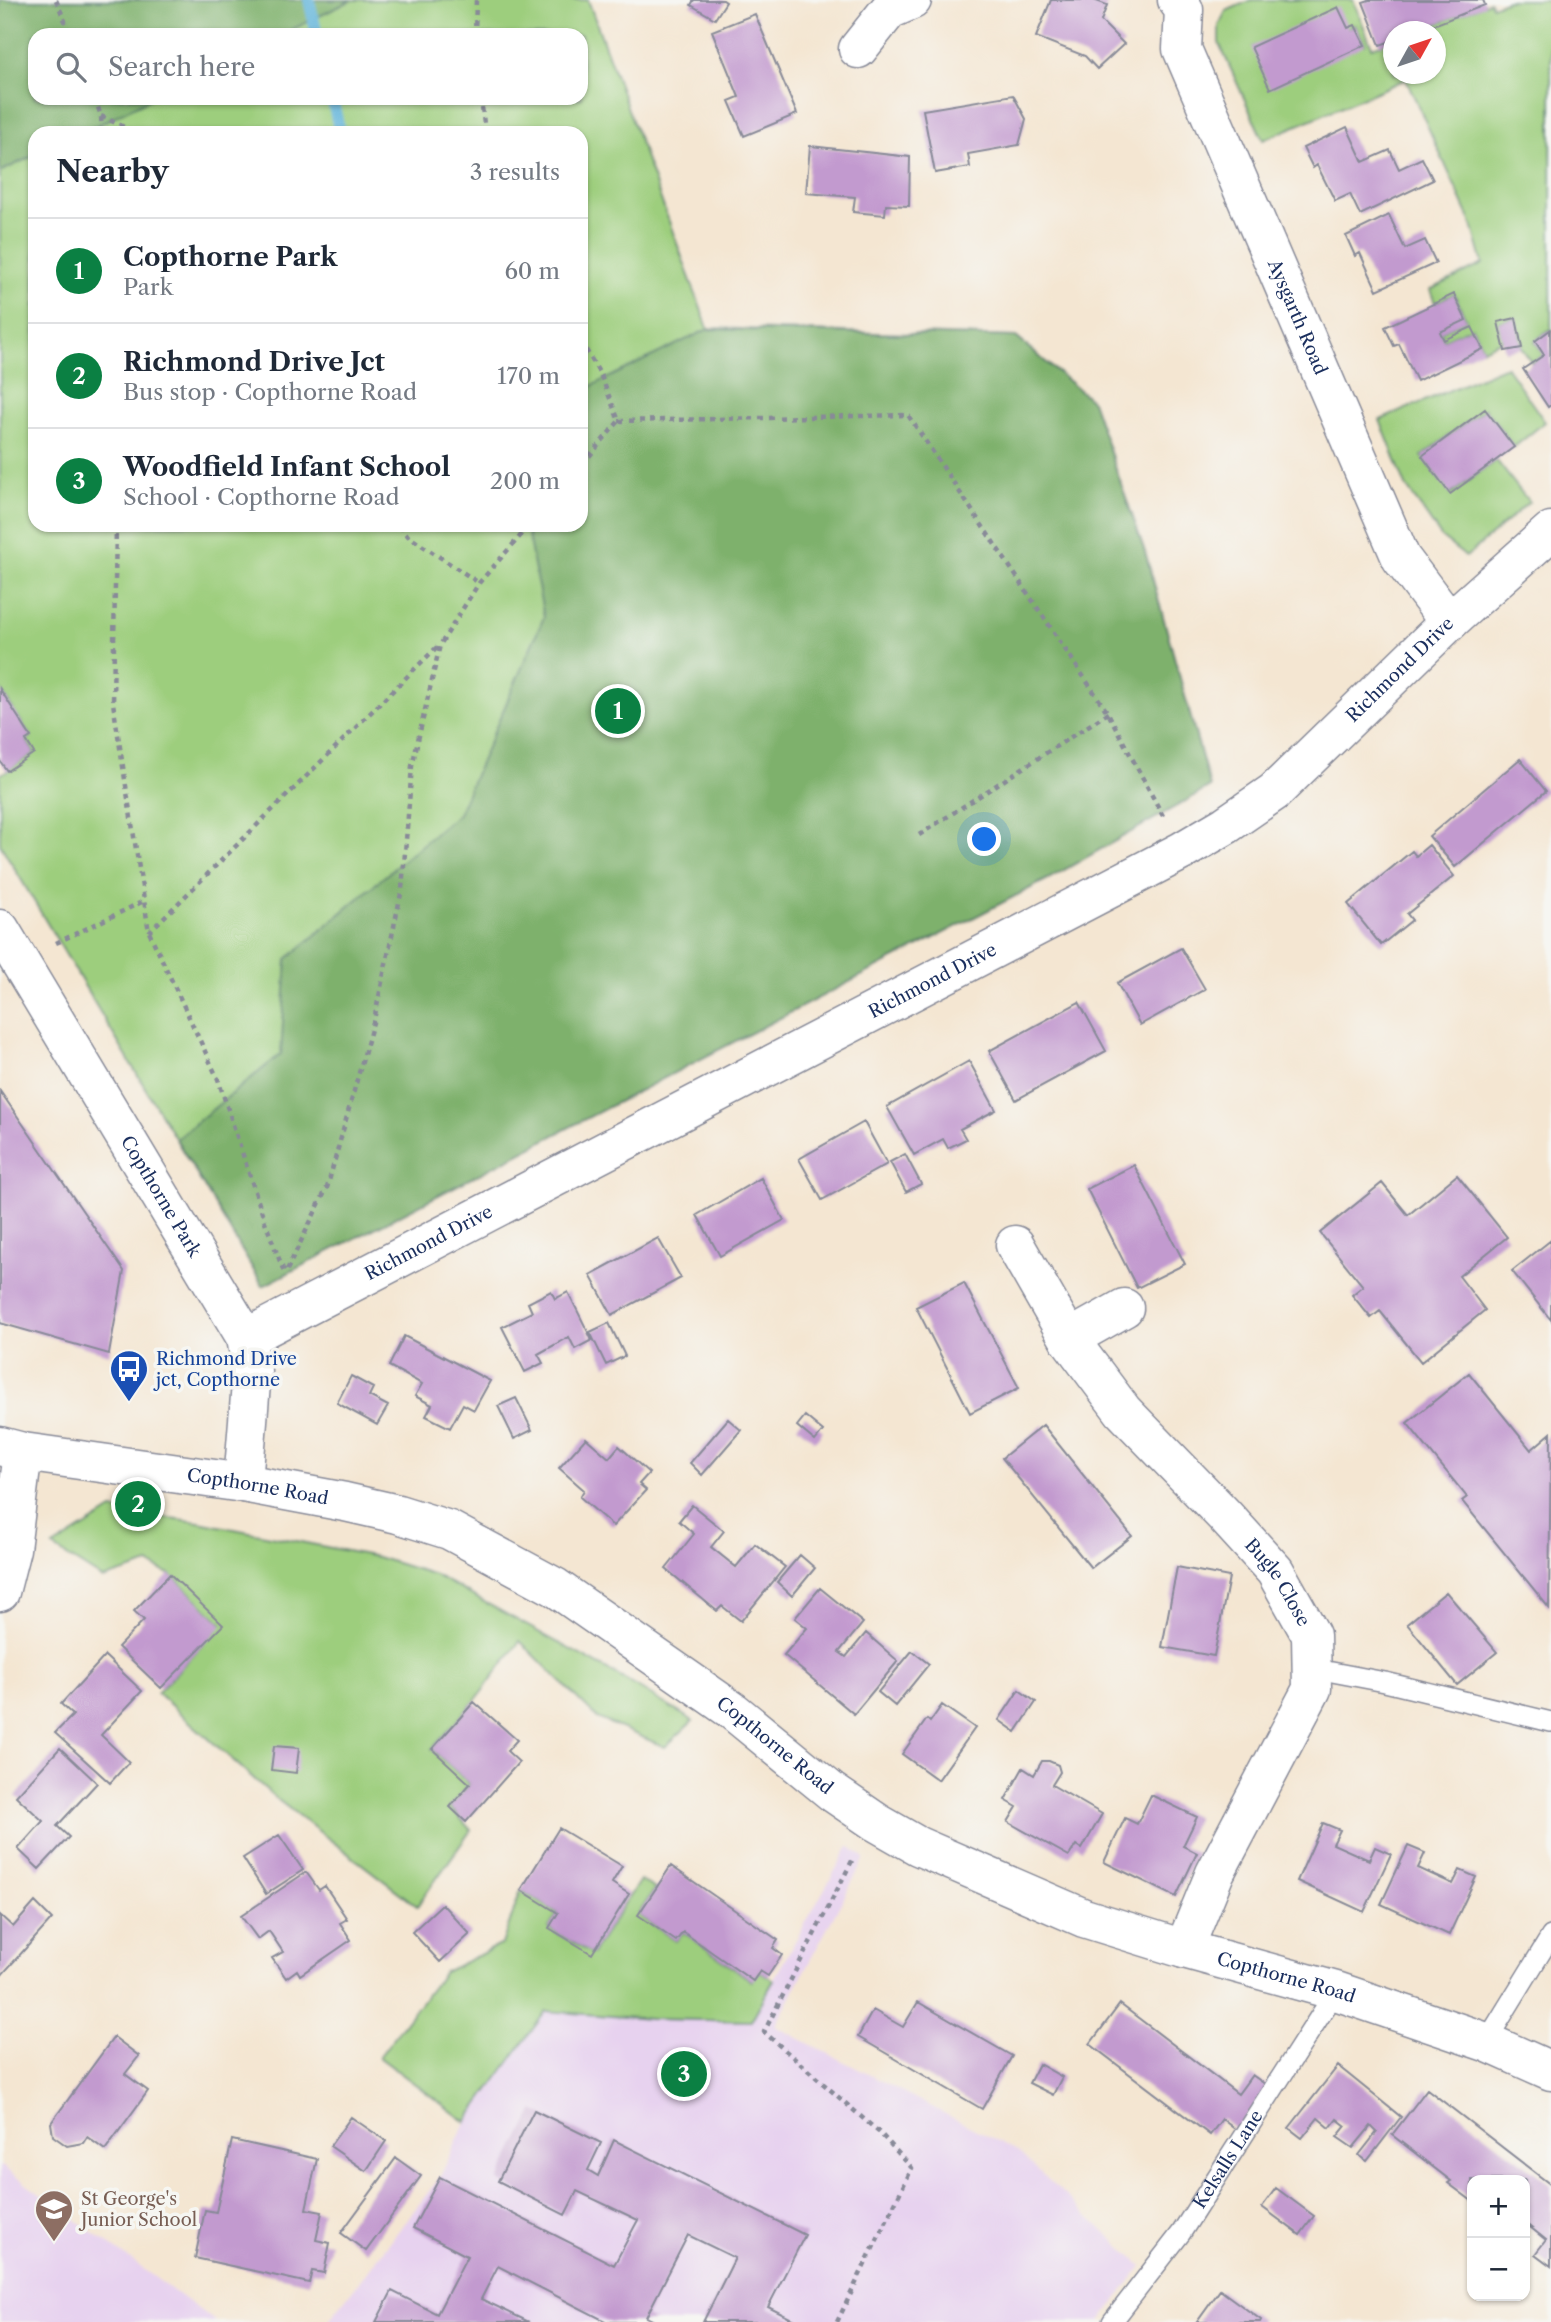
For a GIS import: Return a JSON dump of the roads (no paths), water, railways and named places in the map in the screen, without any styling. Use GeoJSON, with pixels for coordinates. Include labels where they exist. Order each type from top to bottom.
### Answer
{"type":"FeatureCollection","features":[{"type":"Feature","properties":{"kind":"street"},"geometry":{"type":"LineString","coordinates":[[858,49],[889,10],[912,0]]}},
{"type":"Feature","properties":{"kind":"street","name":"Aysgarth Road"},"geometry":{"type":"LineString","coordinates":[[1185,3],[1182,49],[1401,558],[1449,622]]}},
{"type":"Feature","properties":{"kind":"street","name":"Richmond Drive"},"geometry":{"type":"LineString","coordinates":[[246,1338],[1182,851],[1226,825],[1274,792],[1449,622],[1551,531]]}},
{"type":"Feature","properties":{"kind":"street","name":"Copthorne Park"},"geometry":{"type":"LineString","coordinates":[[8,948],[246,1338],[252,1371],[243,1483]]}},
{"type":"Feature","properties":{"kind":"street","name":"Bugle Close"},"geometry":{"type":"LineString","coordinates":[[1015,1245],[1069,1339],[1123,1411],[1275,1571],[1311,1634],[1312,1689],[1216,1873],[1184,1949]]}},
{"type":"Feature","properties":{"kind":"street"},"geometry":{"type":"LineString","coordinates":[[1069,1339],[1124,1308]]}},
{"type":"Feature","properties":{"kind":"street"},"geometry":{"type":"LineString","coordinates":[[0,1592],[11,1549],[12,1449]]}},
{"type":"Feature","properties":{"kind":"street","name":"Copthorne Road"},"geometry":{"type":"LineString","coordinates":[[12,1449],[243,1483],[398,1514],[449,1530],[555,1587],[733,1712],[832,1792],[876,1822],[931,1852],[1084,1918],[1336,1991],[1486,2042],[1551,2071]]}},
{"type":"Feature","properties":{"kind":"lane"},"geometry":{"type":"LineString","coordinates":[[1311,1668],[1385,1682],[1551,1722]]}},
{"type":"Feature","properties":{"kind":"lane"},"geometry":{"type":"LineString","coordinates":[[1486,2042],[1551,1936]]}},
{"type":"Feature","properties":{"kind":"lane","name":"Kelsalls Lane"},"geometry":{"type":"LineString","coordinates":[[1112,2322],[1181,2233],[1336,1991]]}},
{"type":"Feature","properties":{"kind":"waterway"},"geometry":{"type":"LineString","coordinates":[[309,0],[315,28]]}},
{"type":"Feature","properties":{"kind":"waterway"},"geometry":{"type":"LineString","coordinates":[[334,105],[338,126]]}},
{"type":"Feature","properties":{"kind":"place","name":"Copthorne Park"},"geometry":{"type":"Point","coordinates":[618,711]}},
{"type":"Feature","properties":{"kind":"place","name":"Richmond Drive jct, Copthorne"},"geometry":{"type":"Point","coordinates":[129,1403]}},
{"type":"Feature","properties":{"kind":"place","name":"Richmond Drive Jct"},"geometry":{"type":"Point","coordinates":[138,1504]}},
{"type":"Feature","properties":{"kind":"place","name":"Woodfield Infant School"},"geometry":{"type":"Point","coordinates":[684,2074]}},
{"type":"Feature","properties":{"kind":"place","name":"St George's Junior School"},"geometry":{"type":"Point","coordinates":[54,2243]}}]}
